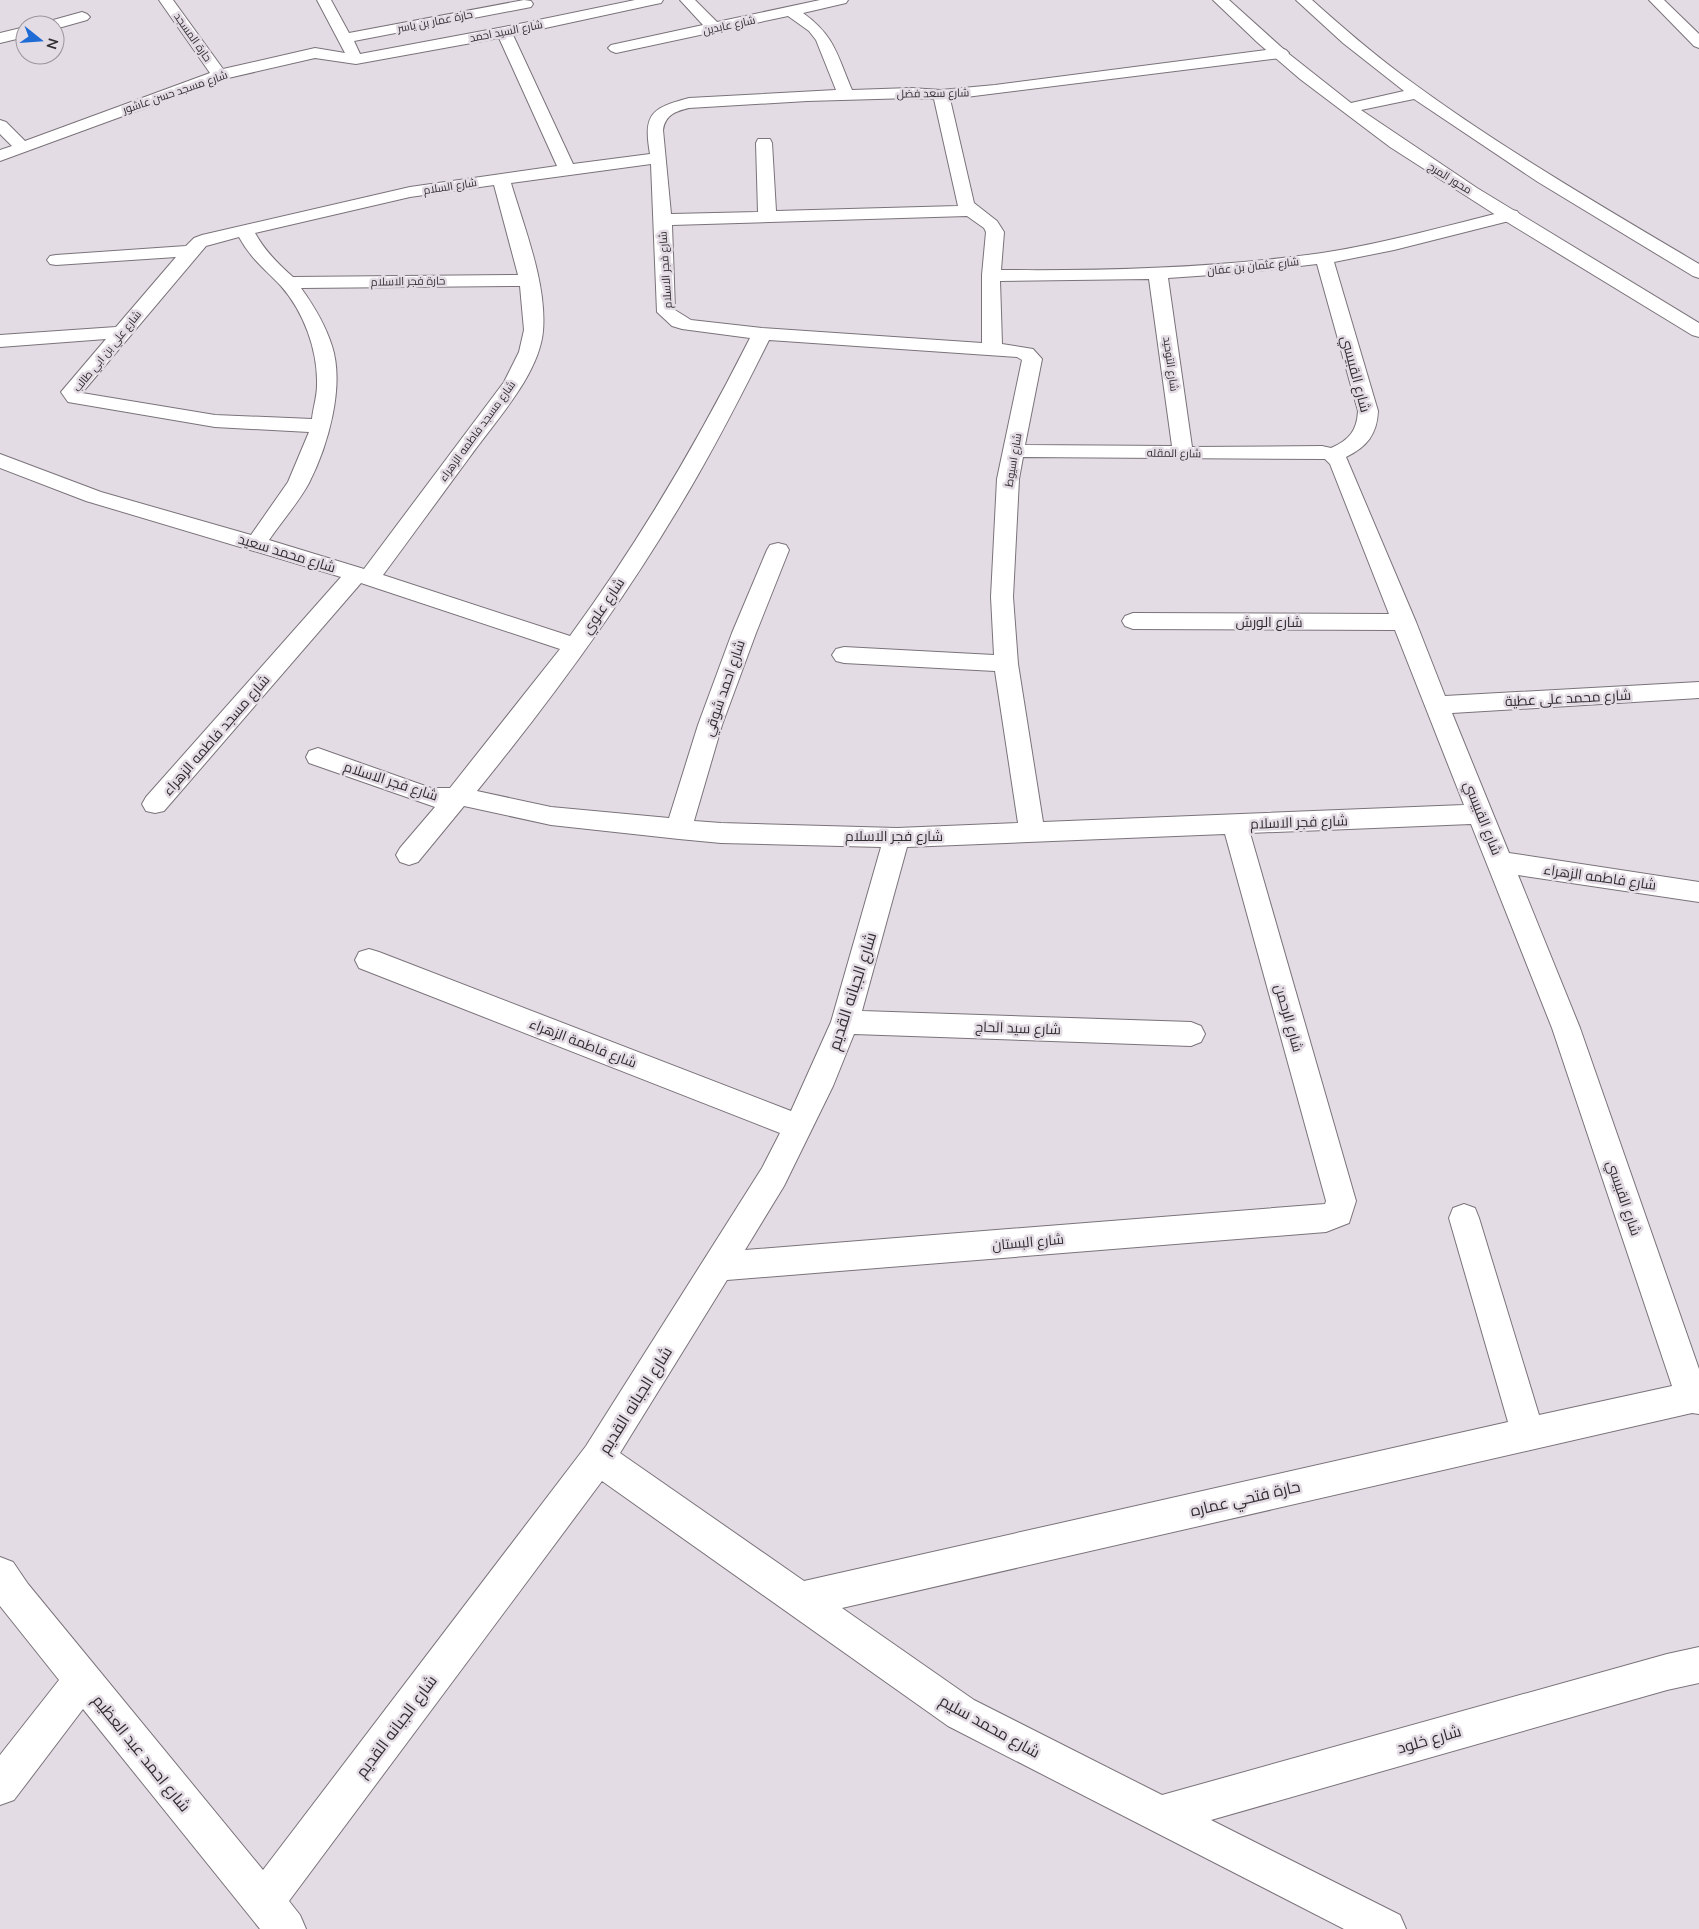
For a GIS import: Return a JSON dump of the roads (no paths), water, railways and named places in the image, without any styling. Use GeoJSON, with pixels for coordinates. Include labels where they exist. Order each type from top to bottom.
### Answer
{"type":"FeatureCollection","features":[{"type":"Feature","properties":{"kind":"street","name":"حارة المسجد"},"geometry":{"type":"LineString","coordinates":[[166,0],[219,75]]}},
{"type":"Feature","properties":{"kind":"street"},"geometry":{"type":"LineString","coordinates":[[324,0],[356,59]]}},
{"type":"Feature","properties":{"kind":"street","name":"شارع السيد احمد"},"geometry":{"type":"LineString","coordinates":[[356,59],[504,32],[608,5],[656,0]]}},
{"type":"Feature","properties":{"kind":"street"},"geometry":{"type":"LineString","coordinates":[[687,0],[715,28]]}},
{"type":"Feature","properties":{"kind":"street","name":"شارع عابدين"},"geometry":{"type":"LineString","coordinates":[[616,48],[841,0]]}},
{"type":"Feature","properties":{"kind":"street","name":"محور المرج"},"geometry":{"type":"LineString","coordinates":[[1220,0],[1348,108],[1450,179],[1699,331]]}},
{"type":"Feature","properties":{"kind":"street"},"geometry":{"type":"LineString","coordinates":[[1304,0],[1345,39],[1415,94],[1524,167],[1699,272]]}},
{"type":"Feature","properties":{"kind":"street"},"geometry":{"type":"LineString","coordinates":[[1656,0],[1699,43]]}},
{"type":"Feature","properties":{"kind":"street","name":"حارة عمار بن ياسر"},"geometry":{"type":"LineString","coordinates":[[345,38],[526,4]]}},
{"type":"Feature","properties":{"kind":"street"},"geometry":{"type":"LineString","coordinates":[[791,11],[814,28],[823,39],[846,95]]}},
{"type":"Feature","properties":{"kind":"street"},"geometry":{"type":"LineString","coordinates":[[65,21],[82,17]]}},
{"type":"Feature","properties":{"kind":"street"},"geometry":{"type":"LineString","coordinates":[[504,32],[568,171]]}},
{"type":"Feature","properties":{"kind":"street"},"geometry":{"type":"LineString","coordinates":[[0,38],[15,34]]}},
{"type":"Feature","properties":{"kind":"street","name":"شارع مسجد حسن عاشور"},"geometry":{"type":"LineString","coordinates":[[0,156],[219,75],[315,53],[356,59]]}},
{"type":"Feature","properties":{"kind":"street","name":"شارع سعد فضل"},"geometry":{"type":"LineString","coordinates":[[659,158],[655,132],[656,121],[665,111],[674,106],[689,103],[846,95],[911,93],[941,95],[995,90],[1281,53]]}},
{"type":"Feature","properties":{"kind":"street"},"geometry":{"type":"LineString","coordinates":[[1348,108],[1415,94]]}},
{"type":"Feature","properties":{"kind":"street"},"geometry":{"type":"LineString","coordinates":[[941,95],[965,203],[971,211],[991,225],[995,232],[991,275],[992,350]]}},
{"type":"Feature","properties":{"kind":"street"},"geometry":{"type":"LineString","coordinates":[[0,125],[23,148]]}},
{"type":"Feature","properties":{"kind":"street"},"geometry":{"type":"LineString","coordinates":[[764,143],[767,217]]}},
{"type":"Feature","properties":{"kind":"street","name":"شارع السلام"},"geometry":{"type":"LineString","coordinates":[[244,230],[410,192],[501,178],[659,158]]}},
{"type":"Feature","properties":{"kind":"street","name":"شارع فجر الاسلام"},"geometry":{"type":"LineString","coordinates":[[659,158],[666,312],[679,322],[689,326],[762,334]]}},
{"type":"Feature","properties":{"kind":"street","name":"شارع مسجد فاطمه الزهراء"},"geometry":{"type":"LineString","coordinates":[[155,804],[362,576],[513,383],[530,348],[533,319],[531,291],[501,178]]}},
{"type":"Feature","properties":{"kind":"street"},"geometry":{"type":"LineString","coordinates":[[662,220],[971,211]]}},
{"type":"Feature","properties":{"kind":"street","name":"شارع عثمان بن عفان"},"geometry":{"type":"LineString","coordinates":[[991,275],[1076,277],[1158,275],[1243,268],[1324,258],[1400,243],[1511,216]]}},
{"type":"Feature","properties":{"kind":"street"},"geometry":{"type":"LineString","coordinates":[[244,230],[254,248],[269,266],[288,283],[309,313],[323,348],[326,385],[321,426],[298,483],[256,543]]}},
{"type":"Feature","properties":{"kind":"street","name":"شارع علي بن ابي طالب"},"geometry":{"type":"LineString","coordinates":[[244,230],[200,242],[72,392],[75,398],[215,421],[321,426]]}},
{"type":"Feature","properties":{"kind":"street"},"geometry":{"type":"LineString","coordinates":[[56,260],[191,251]]}},
{"type":"Feature","properties":{"kind":"street","name":"شارع القبيسي"},"geometry":{"type":"LineString","coordinates":[[1324,258],[1368,412],[1368,425],[1362,437],[1350,448],[1332,456],[1339,462],[1405,622],[1566,1028],[1696,1397]]}},
{"type":"Feature","properties":{"kind":"street","name":"شارع التوحيد"},"geometry":{"type":"LineString","coordinates":[[1158,275],[1183,453]]}},
{"type":"Feature","properties":{"kind":"street","name":"حارة فجر الاسلام"},"geometry":{"type":"LineString","coordinates":[[288,283],[528,280]]}},
{"type":"Feature","properties":{"kind":"street"},"geometry":{"type":"LineString","coordinates":[[0,341],[122,332]]}},
{"type":"Feature","properties":{"kind":"street","name":"شارع اسيوط"},"geometry":{"type":"LineString","coordinates":[[762,334],[1017,351],[1026,353],[1032,358],[1008,479],[1002,597],[1006,664],[1032,832]]}},
{"type":"Feature","properties":{"kind":"street","name":"شارع علوي"},"geometry":{"type":"LineString","coordinates":[[409,855],[521,718],[575,646],[655,530],[715,426],[762,334]]}},
{"type":"Feature","properties":{"kind":"street","name":"شارع المقله"},"geometry":{"type":"LineString","coordinates":[[1014,451],[1322,452],[1332,456]]}},
{"type":"Feature","properties":{"kind":"street","name":"شارع محمد سعيد"},"geometry":{"type":"LineString","coordinates":[[0,460],[57,484],[116,505],[256,543],[575,646]]}},
{"type":"Feature","properties":{"kind":"street","name":"شارع احمد شوقي"},"geometry":{"type":"LineString","coordinates":[[679,829],[710,725],[744,633],[778,550]]}},
{"type":"Feature","properties":{"kind":"street","name":"شارع الورش"},"geometry":{"type":"LineString","coordinates":[[1133,621],[1405,622]]}},
{"type":"Feature","properties":{"kind":"street"},"geometry":{"type":"LineString","coordinates":[[844,655],[1006,664]]}},
{"type":"Feature","properties":{"kind":"street","name":"شارع محمد على عطية"},"geometry":{"type":"LineString","coordinates":[[1438,705],[1699,690]]}},
{"type":"Feature","properties":{"kind":"street","name":"شارع فجر الاسلام"},"geometry":{"type":"LineString","coordinates":[[318,757],[429,797],[443,799],[459,796],[551,816],[721,833],[898,838],[1481,814]]}},
{"type":"Feature","properties":{"kind":"street","name":"شارع الرحمن"},"geometry":{"type":"LineString","coordinates":[[1235,824],[1341,1201],[1338,1212]]}},
{"type":"Feature","properties":{"kind":"street","name":"شارع الجبانه القديم"},"geometry":{"type":"LineString","coordinates":[[275,1916],[598,1458],[773,1177],[798,1127],[845,1022],[898,838]]}},
{"type":"Feature","properties":{"kind":"street","name":"شارع فاطمه الزهراء"},"geometry":{"type":"LineString","coordinates":[[1500,862],[1699,892]]}},
{"type":"Feature","properties":{"kind":"street","name":"شارع فاطمة الزهراء"},"geometry":{"type":"LineString","coordinates":[[369,960],[798,1127]]}},
{"type":"Feature","properties":{"kind":"street","name":"شارع سيد الحاج"},"geometry":{"type":"LineString","coordinates":[[845,1022],[1191,1034]]}},
{"type":"Feature","properties":{"kind":"street","name":"شارع البستان"},"geometry":{"type":"LineString","coordinates":[[718,1266],[1317,1219],[1333,1216],[1338,1212]]}},
{"type":"Feature","properties":{"kind":"street"},"geometry":{"type":"LineString","coordinates":[[1464,1218],[1528,1434]]}},
{"type":"Feature","properties":{"kind":"street","name":"حارة فتحي عماره"},"geometry":{"type":"LineString","coordinates":[[798,1600],[1696,1397]]}},
{"type":"Feature","properties":{"kind":"street","name":"شارع محمد سليم"},"geometry":{"type":"LineString","coordinates":[[598,1458],[961,1713],[1386,1929]]}},
{"type":"Feature","properties":{"kind":"street","name":"شارع احمد عبد العظيم"},"geometry":{"type":"LineString","coordinates":[[0,1576],[82,1680],[275,1916]]}},
{"type":"Feature","properties":{"kind":"street","name":"شارع خلود"},"geometry":{"type":"LineString","coordinates":[[1159,1815],[1699,1664]]}},
{"type":"Feature","properties":{"kind":"street"},"geometry":{"type":"LineString","coordinates":[[0,1786],[82,1680]]}}]}
